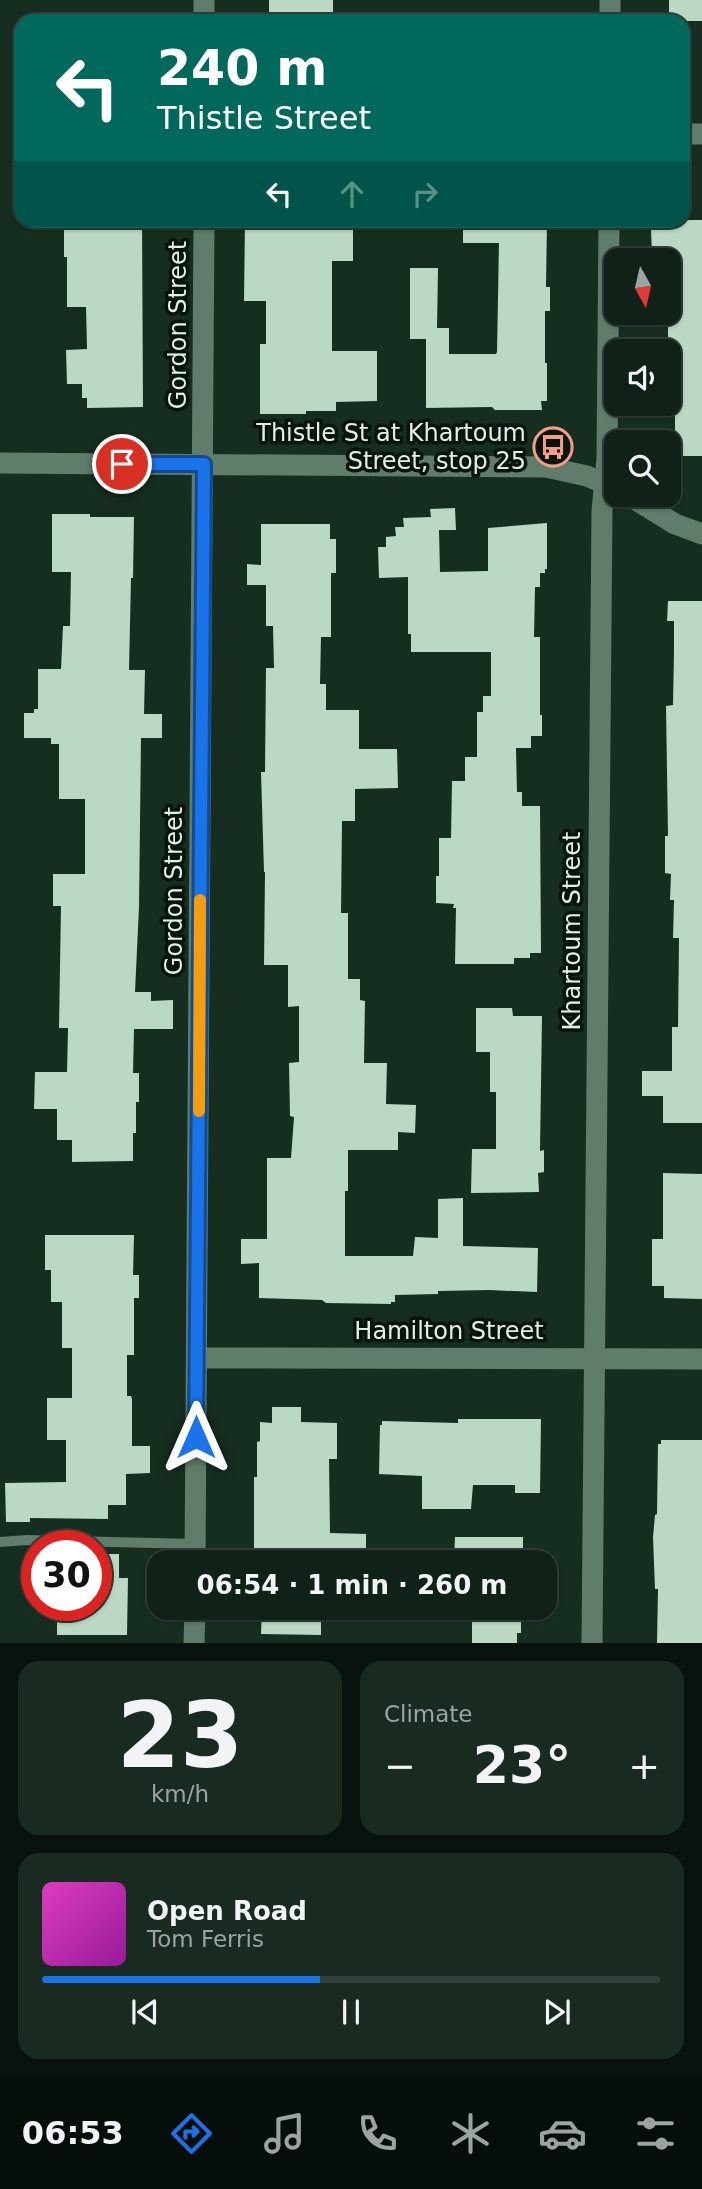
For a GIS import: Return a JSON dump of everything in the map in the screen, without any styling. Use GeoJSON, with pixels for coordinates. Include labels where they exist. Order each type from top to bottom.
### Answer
{"type":"FeatureCollection","features":[{"type":"Feature","properties":{"kind":"street","name":"Gordon Street"},"geometry":{"type":"LineString","coordinates":[[195,1550],[204,228]]}},
{"type":"Feature","properties":{"kind":"street","name":"Khartoum Street"},"geometry":{"type":"LineString","coordinates":[[607,430],[609,228]]}},
{"type":"Feature","properties":{"kind":"street"},"geometry":{"type":"LineString","coordinates":[[0,463],[546,467],[587,475],[604,483]]}},
{"type":"Feature","properties":{"kind":"street","name":"Khartoum Street"},"geometry":{"type":"LineString","coordinates":[[592,1643],[601,511],[604,503]]}},
{"type":"Feature","properties":{"kind":"street"},"geometry":{"type":"LineString","coordinates":[[647,507],[675,524],[702,534]]}},
{"type":"Feature","properties":{"kind":"street","name":"Hamilton Street"},"geometry":{"type":"LineString","coordinates":[[197,1358],[702,1359]]}},
{"type":"Feature","properties":{"kind":"street"},"geometry":{"type":"LineString","coordinates":[[194,1643],[195,1620]]}},
{"type":"Feature","properties":{"kind":"lane"},"geometry":{"type":"LineString","coordinates":[[0,1542],[26,1540],[156,1550]]}},
{"type":"Feature","properties":{"kind":"building"},"geometry":{"type":"Polygon","coordinates":[[[269,0],[333,0],[333,14],[269,14],[269,0]]]}},
{"type":"Feature","properties":{"kind":"building"},"geometry":{"type":"Polygon","coordinates":[[[669,0],[702,0],[702,21],[690,21],[690,14],[669,14],[669,0]]]}},
{"type":"Feature","properties":{"kind":"building"},"geometry":{"type":"Polygon","coordinates":[[[690,220],[702,220],[702,456],[681,456],[681,430],[675,430],[675,416],[681,416],[681,339],[668,339],[668,326],[681,326],[681,248],[652,248],[651,230],[690,228],[690,220]]]}},
{"type":"Feature","properties":{"kind":"building"},"geometry":{"type":"Polygon","coordinates":[[[64,228],[142,228],[143,407],[87,408],[87,398],[82,398],[82,384],[67,384],[66,350],[87,349],[86,307],[67,307],[67,257],[64,257],[64,228]]]}},
{"type":"Feature","properties":{"kind":"building"},"geometry":{"type":"Polygon","coordinates":[[[245,228],[353,228],[353,261],[332,261],[332,351],[377,351],[377,401],[336,402],[336,411],[260,414],[260,344],[266,344],[266,301],[244,301],[245,228]]]}},
{"type":"Feature","properties":{"kind":"building"},"geometry":{"type":"Polygon","coordinates":[[[463,228],[547,228],[546,287],[550,287],[550,311],[545,311],[547,401],[541,401],[542,410],[495,410],[492,407],[426,408],[426,339],[410,339],[410,268],[438,268],[437,328],[449,328],[449,354],[497,352],[499,243],[463,243],[463,228]]]}},
{"type":"Feature","properties":{"kind":"building"},"geometry":{"type":"Polygon","coordinates":[[[455,508],[456,530],[439,530],[440,572],[488,571],[488,528],[547,523],[547,569],[545,573],[540,573],[540,587],[535,587],[534,637],[540,637],[542,736],[531,736],[531,748],[516,748],[517,792],[522,792],[522,806],[540,806],[541,953],[530,953],[530,958],[514,958],[514,964],[455,964],[456,908],[453,908],[454,904],[436,903],[439,838],[451,838],[452,781],[465,781],[465,757],[477,757],[477,712],[483,712],[483,696],[491,696],[491,652],[411,652],[411,634],[408,634],[408,577],[379,578],[378,547],[386,547],[386,537],[396,536],[395,527],[404,527],[403,518],[431,517],[430,509],[455,508]]]}},
{"type":"Feature","properties":{"kind":"building"},"geometry":{"type":"Polygon","coordinates":[[[52,514],[134,517],[129,670],[145,670],[144,714],[162,714],[162,738],[141,738],[135,992],[151,992],[151,1001],[173,1000],[173,1029],[134,1029],[133,1073],[139,1073],[139,1102],[136,1102],[133,1161],[72,1162],[72,1140],[57,1140],[57,1109],[34,1109],[35,1072],[67,1072],[68,1028],[59,1028],[61,906],[53,906],[53,874],[85,874],[85,799],[59,799],[59,744],[51,744],[51,738],[24,738],[24,713],[34,713],[34,709],[38,709],[38,669],[61,669],[63,626],[70,626],[71,572],[52,572],[52,514]]]}},
{"type":"Feature","properties":{"kind":"building"},"geometry":{"type":"Polygon","coordinates":[[[261,524],[330,524],[330,539],[336,539],[336,573],[331,573],[331,637],[321,637],[320,684],[326,684],[326,710],[359,710],[359,749],[397,749],[398,788],[355,789],[355,821],[342,821],[341,913],[348,913],[348,979],[360,979],[360,1000],[365,1001],[364,1063],[387,1063],[386,1104],[416,1105],[415,1133],[398,1132],[398,1150],[348,1150],[345,1256],[413,1256],[415,1237],[438,1238],[438,1199],[463,1198],[463,1246],[538,1248],[537,1292],[438,1291],[438,1294],[395,1295],[395,1302],[391,1304],[259,1298],[259,1263],[241,1264],[241,1239],[267,1239],[267,1158],[291,1158],[294,1117],[290,1116],[289,1063],[299,1062],[299,1006],[288,1007],[288,965],[264,965],[265,872],[261,772],[265,772],[266,668],[274,668],[273,626],[266,626],[266,585],[247,585],[247,564],[261,565],[261,524]]]}},
{"type":"Feature","properties":{"kind":"building"},"geometry":{"type":"Polygon","coordinates":[[[668,601],[702,601],[702,1123],[663,1123],[663,1096],[642,1096],[642,1071],[672,1071],[672,1027],[678,1027],[679,938],[673,938],[674,900],[670,900],[671,874],[665,873],[665,836],[668,836],[666,706],[673,705],[674,651],[674,621],[667,621],[668,601]]]}},
{"type":"Feature","properties":{"kind":"building"},"geometry":{"type":"Polygon","coordinates":[[[476,1008],[512,1008],[513,1016],[542,1016],[540,1151],[544,1150],[544,1172],[538,1173],[539,1192],[471,1193],[472,1149],[496,1149],[496,1092],[490,1092],[490,1052],[476,1052],[476,1008]]]}},
{"type":"Feature","properties":{"kind":"building"},"geometry":{"type":"Polygon","coordinates":[[[663,1173],[702,1174],[702,1299],[664,1298],[664,1286],[652,1286],[652,1239],[663,1239],[663,1173]]]}},
{"type":"Feature","properties":{"kind":"building"},"geometry":{"type":"Polygon","coordinates":[[[45,1235],[134,1235],[133,1275],[139,1275],[139,1298],[134,1298],[134,1355],[127,1355],[127,1396],[132,1399],[132,1446],[150,1446],[150,1473],[126,1474],[126,1505],[108,1505],[108,1519],[30,1518],[30,1522],[6,1522],[5,1483],[66,1482],[66,1440],[47,1440],[47,1398],[72,1398],[72,1348],[62,1348],[62,1302],[51,1302],[51,1270],[45,1270],[45,1235]]]}},
{"type":"Feature","properties":{"kind":"building"},"geometry":{"type":"Polygon","coordinates":[[[272,1407],[301,1407],[301,1422],[337,1423],[337,1459],[329,1459],[330,1533],[366,1534],[366,1550],[254,1550],[257,1442],[260,1441],[260,1422],[272,1423],[272,1407]]]}},
{"type":"Feature","properties":{"kind":"building"},"geometry":{"type":"Polygon","coordinates":[[[458,1419],[541,1419],[540,1493],[515,1493],[515,1485],[473,1485],[471,1509],[422,1509],[422,1476],[379,1474],[382,1421],[458,1423],[458,1419]]]}},
{"type":"Feature","properties":{"kind":"building"},"geometry":{"type":"Polygon","coordinates":[[[661,1440],[702,1440],[702,1643],[657,1643],[658,1589],[655,1589],[653,1537],[657,1514],[658,1444],[661,1444],[661,1440]]]}},
{"type":"Feature","properties":{"kind":"building"},"geometry":{"type":"Polygon","coordinates":[[[455,1537],[523,1537],[523,1550],[454,1550],[455,1537]]]}},
{"type":"Feature","properties":{"kind":"building"},"geometry":{"type":"Polygon","coordinates":[[[112,1554],[119,1554],[119,1578],[128,1578],[127,1635],[57,1635],[57,1621],[112,1621],[112,1554]]]}},
{"type":"Feature","properties":{"kind":"building"},"geometry":{"type":"Polygon","coordinates":[[[262,1620],[321,1620],[321,1635],[261,1634],[262,1620]]]}},
{"type":"Feature","properties":{"kind":"building"},"geometry":{"type":"Polygon","coordinates":[[[472,1620],[521,1620],[521,1633],[517,1633],[517,1643],[472,1643],[472,1620]]]}},
{"type":"Feature","properties":{"kind":"slow traffic"},"geometry":{"type":"LineString","coordinates":[[199,1111],[200,900]]}},
{"type":"Feature","properties":{"kind":"place","name":"Thistle St at Khartoum Street, stop 25"},"geometry":{"type":"Point","coordinates":[553,447]}},
{"type":"Feature","properties":{"kind":"route"},"geometry":{"type":"LineString","coordinates":[[122,464],[204,464],[196,1437]]}}]}
